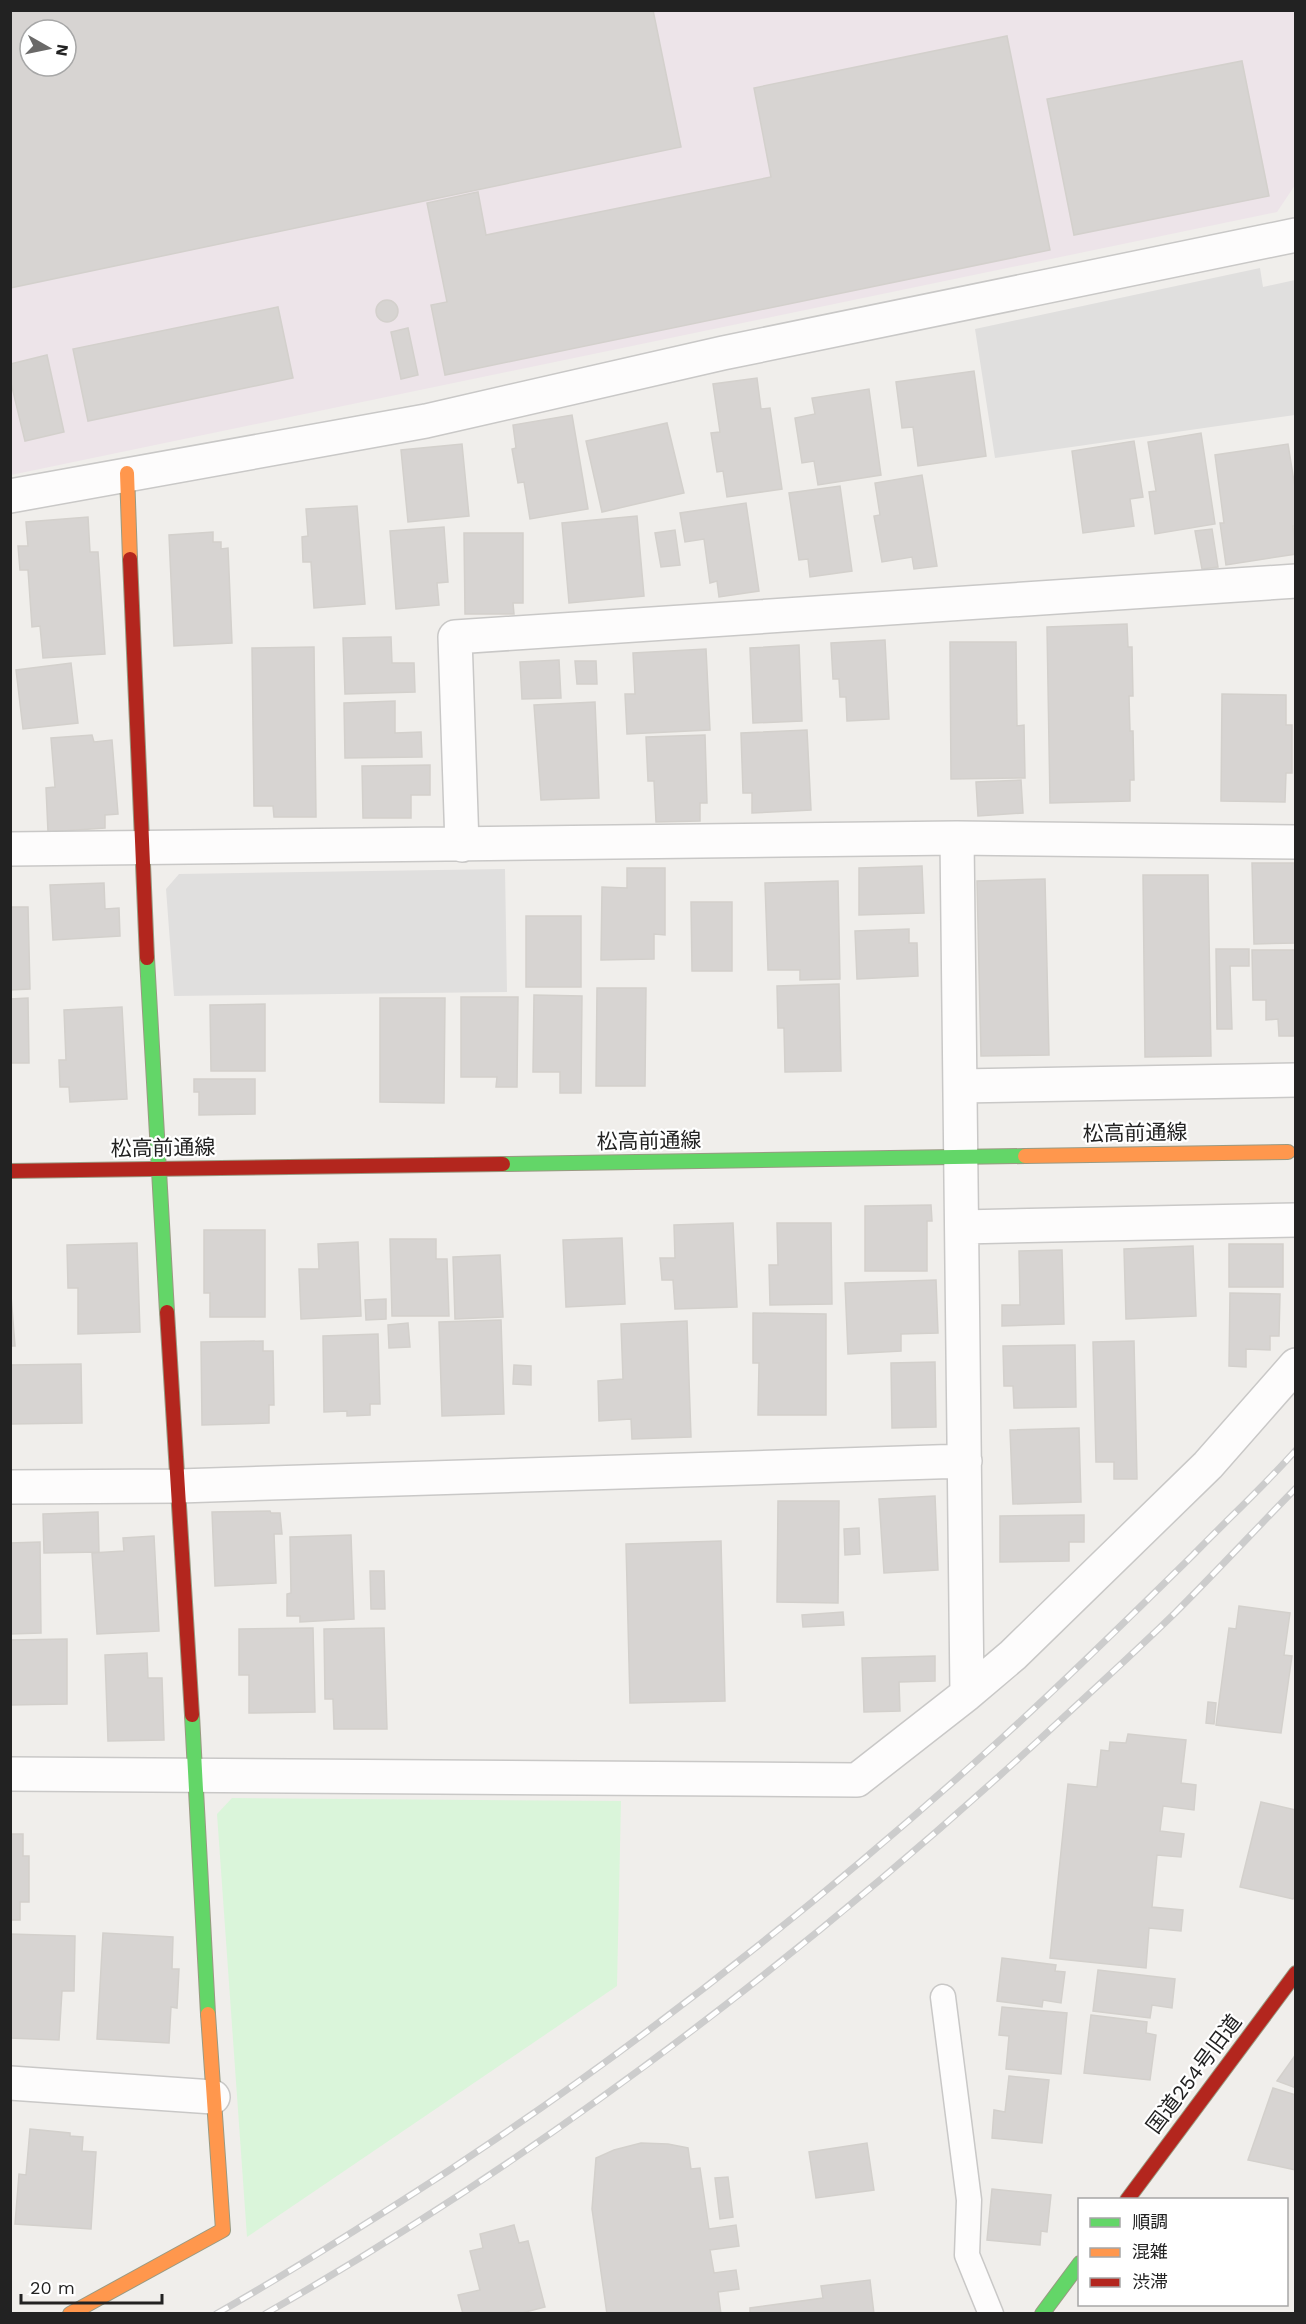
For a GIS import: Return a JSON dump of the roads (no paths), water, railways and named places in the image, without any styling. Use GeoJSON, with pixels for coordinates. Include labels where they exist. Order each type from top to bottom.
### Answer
{"type":"FeatureCollection","features":[{"type":"Feature","properties":{"kind":"street"},"geometry":{"type":"LineString","coordinates":[[10,496],[127,473],[426,421],[723,353],[1296,235]]}},
{"type":"Feature","properties":{"kind":"street"},"geometry":{"type":"LineString","coordinates":[[70,2313],[223,2230],[213,2097],[179,1486],[158,1170],[141,847],[127,473]]}},
{"type":"Feature","properties":{"kind":"street"},"geometry":{"type":"LineString","coordinates":[[462,845],[455,637],[1296,582]]}},
{"type":"Feature","properties":{"kind":"street"},"geometry":{"type":"LineString","coordinates":[[10,849],[957,838],[1296,842]]}},
{"type":"Feature","properties":{"kind":"street"},"geometry":{"type":"LineString","coordinates":[[957,838],[968,1694]]}},
{"type":"Feature","properties":{"kind":"street"},"geometry":{"type":"LineString","coordinates":[[960,1086],[1296,1080]]}},
{"type":"Feature","properties":{"kind":"street","name":"松高前通線"},"geometry":{"type":"LineString","coordinates":[[10,1171],[1287,1152]]}},
{"type":"Feature","properties":{"kind":"street"},"geometry":{"type":"LineString","coordinates":[[962,1227],[1296,1220]]}},
{"type":"Feature","properties":{"kind":"street"},"geometry":{"type":"LineString","coordinates":[[10,1774],[857,1780],[968,1694],[1013,1655],[1208,1465],[1296,1365]]}},
{"type":"Feature","properties":{"kind":"street"},"geometry":{"type":"LineString","coordinates":[[10,1487],[179,1486],[965,1461]]}},
{"type":"Feature","properties":{"kind":"street","name":"国道254号旧道"},"geometry":{"type":"LineString","coordinates":[[1128,2198],[1296,1973]]}},
{"type":"Feature","properties":{"kind":"street"},"geometry":{"type":"LineString","coordinates":[[10,2083],[213,2097]]}},
{"type":"Feature","properties":{"kind":"street"},"geometry":{"type":"LineString","coordinates":[[1042,2313],[1078,2266]]}},
{"type":"Feature","properties":{"kind":"lane"},"geometry":{"type":"LineString","coordinates":[[943,1997],[969,2200],[967,2255],[991,2313]]}},
{"type":"Feature","properties":{"kind":"railway"},"geometry":{"type":"LineString","coordinates":[[216,2314],[282,2276],[470,2156],[550,2102],[706,1987],[856,1866],[1026,1716],[1193,1555],[1296,1450]]}},
{"type":"Feature","properties":{"kind":"railway"},"geometry":{"type":"LineString","coordinates":[[265,2314],[369,2252],[571,2120],[764,1975],[949,1821],[1039,1740],[1175,1613],[1296,1488]]}}]}
